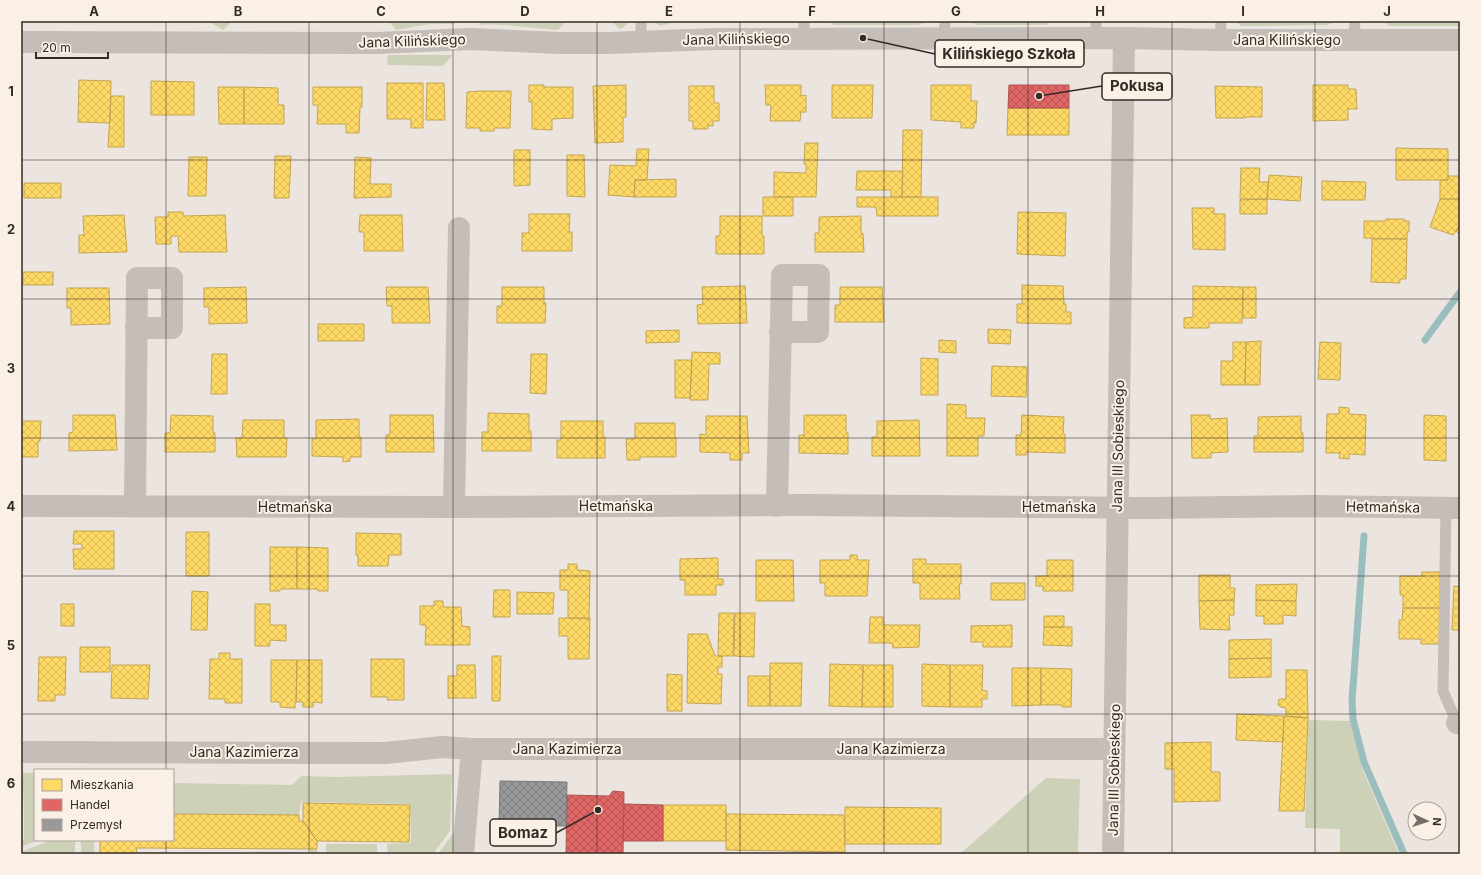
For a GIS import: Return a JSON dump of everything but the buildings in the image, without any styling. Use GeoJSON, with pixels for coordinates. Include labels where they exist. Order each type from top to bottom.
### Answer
{"type":"FeatureCollection","features":[{"type":"Feature","properties":{"kind":"street","name":"Jana Kilińskiego"},"geometry":{"type":"LineString","coordinates":[[21,42],[377,43],[470,39],[560,43],[641,32],[716,39],[804,30],[1096,29],[1124,38],[1220,30],[1354,30],[1460,40]]}},
{"type":"Feature","properties":{"kind":"street","name":"Jana III Sobieskiego"},"geometry":{"type":"LineString","coordinates":[[1112,854],[1124,38]]}},
{"type":"Feature","properties":{"kind":"street"},"geometry":{"type":"LineString","coordinates":[[454,507],[459,228]]}},
{"type":"Feature","properties":{"kind":"street"},"geometry":{"type":"LineString","coordinates":[[135,506],[136,328]]}},
{"type":"Feature","properties":{"kind":"street"},"geometry":{"type":"LineString","coordinates":[[777,506],[780,332]]}},
{"type":"Feature","properties":{"kind":"street","name":"Hetmańska"},"geometry":{"type":"LineString","coordinates":[[21,506],[777,506],[1118,508],[1312,506],[1453,508]]}},
{"type":"Feature","properties":{"kind":"street","name":"Jana Kazimierza"},"geometry":{"type":"LineString","coordinates":[[21,752],[386,752],[442,747],[472,749],[1114,749]]}},
{"type":"Feature","properties":{"kind":"street"},"geometry":{"type":"LineString","coordinates":[[463,854],[472,749]]}},
{"type":"Feature","properties":{"kind":"lane"},"geometry":{"type":"LineString","coordinates":[[1453,508],[1443,691],[1458,723]]}},
{"type":"Feature","properties":{"kind":"green space"},"geometry":{"type":"Polygon","coordinates":[[[208,21],[232,21],[223,30],[208,21]]]}},
{"type":"Feature","properties":{"kind":"green space"},"geometry":{"type":"Polygon","coordinates":[[[389,21],[452,21],[454,24],[430,24],[396,30],[389,21]]]}},
{"type":"Feature","properties":{"kind":"green space"},"geometry":{"type":"Polygon","coordinates":[[[483,21],[566,21],[558,30],[499,25],[479,25],[483,21]]]}},
{"type":"Feature","properties":{"kind":"green space"},"geometry":{"type":"Polygon","coordinates":[[[612,21],[630,21],[624,27],[619,29],[612,21]]]}},
{"type":"Feature","properties":{"kind":"green space"},"geometry":{"type":"Polygon","coordinates":[[[650,21],[678,21],[661,26],[650,21]]]}},
{"type":"Feature","properties":{"kind":"green space"},"geometry":{"type":"Polygon","coordinates":[[[827,21],[927,21],[918,25],[834,25],[827,21]]]}},
{"type":"Feature","properties":{"kind":"green space"},"geometry":{"type":"Polygon","coordinates":[[[970,21],[1047,21],[1048,25],[977,25],[970,21]]]}},
{"type":"Feature","properties":{"kind":"green space"},"geometry":{"type":"Polygon","coordinates":[[[1236,21],[1336,21],[1328,25],[1241,26],[1236,21]]]}},
{"type":"Feature","properties":{"kind":"green space"},"geometry":{"type":"Polygon","coordinates":[[[1382,21],[1460,21],[1460,26],[1390,26],[1382,21]]]}},
{"type":"Feature","properties":{"kind":"green space"},"geometry":{"type":"Polygon","coordinates":[[[388,55],[453,55],[443,66],[387,65],[388,55]]]}},
{"type":"Feature","properties":{"kind":"green space"},"geometry":{"type":"Polygon","coordinates":[[[1308,720],[1350,721],[1363,771],[1399,854],[1340,854],[1340,829],[1305,828],[1308,720]]]}},
{"type":"Feature","properties":{"kind":"green space"},"geometry":{"type":"Polygon","coordinates":[[[21,773],[34,773],[34,841],[36,841],[21,847],[21,840],[24,840],[24,781],[21,780],[21,773]]]}},
{"type":"Feature","properties":{"kind":"green space"},"geometry":{"type":"Polygon","coordinates":[[[452,774],[450,831],[433,854],[388,854],[387,844],[411,843],[410,804],[301,802],[299,815],[174,814],[174,783],[292,785],[301,776],[337,777],[452,774]]]}},
{"type":"Feature","properties":{"kind":"green space"},"geometry":{"type":"Polygon","coordinates":[[[1046,778],[1080,779],[1078,854],[960,854],[1046,778]]]}},
{"type":"Feature","properties":{"kind":"green space"},"geometry":{"type":"Polygon","coordinates":[[[458,827],[453,854],[438,854],[458,827]]]}},
{"type":"Feature","properties":{"kind":"green space"},"geometry":{"type":"Polygon","coordinates":[[[48,841],[75,841],[75,854],[21,854],[21,852],[48,841]]]}},
{"type":"Feature","properties":{"kind":"green space"},"geometry":{"type":"Polygon","coordinates":[[[81,841],[94,841],[94,854],[81,854],[81,841]]]}},
{"type":"Feature","properties":{"kind":"green space"},"geometry":{"type":"Polygon","coordinates":[[[310,844],[317,844],[317,854],[257,854],[257,852],[310,853],[310,844]]]}},
{"type":"Feature","properties":{"kind":"green space"},"geometry":{"type":"Polygon","coordinates":[[[326,844],[377,844],[377,854],[326,854],[326,844]]]}},
{"type":"Feature","properties":{"kind":"green space"},"geometry":{"type":"Polygon","coordinates":[[[146,852],[193,853],[193,854],[146,854],[146,852]]]}},
{"type":"Feature","properties":{"kind":"green space"},"geometry":{"type":"Polygon","coordinates":[[[250,853],[250,854],[203,854],[250,853]]]}},
{"type":"Feature","properties":{"kind":"waterway"},"geometry":{"type":"LineString","coordinates":[[1425,340],[1460,292]]}},
{"type":"Feature","properties":{"kind":"waterway"},"geometry":{"type":"LineString","coordinates":[[1364,536],[1352,701],[1353,719],[1364,762],[1404,854]]}},
{"type":"Feature","properties":{"kind":"place","name":"Kilińskiego Szkoła"},"geometry":{"type":"Point","coordinates":[863,38]}},
{"type":"Feature","properties":{"kind":"place","name":"Pokusa"},"geometry":{"type":"Point","coordinates":[1039,96]}},
{"type":"Feature","properties":{"kind":"place","name":"Bomaz"},"geometry":{"type":"Point","coordinates":[598,810]}}]}
